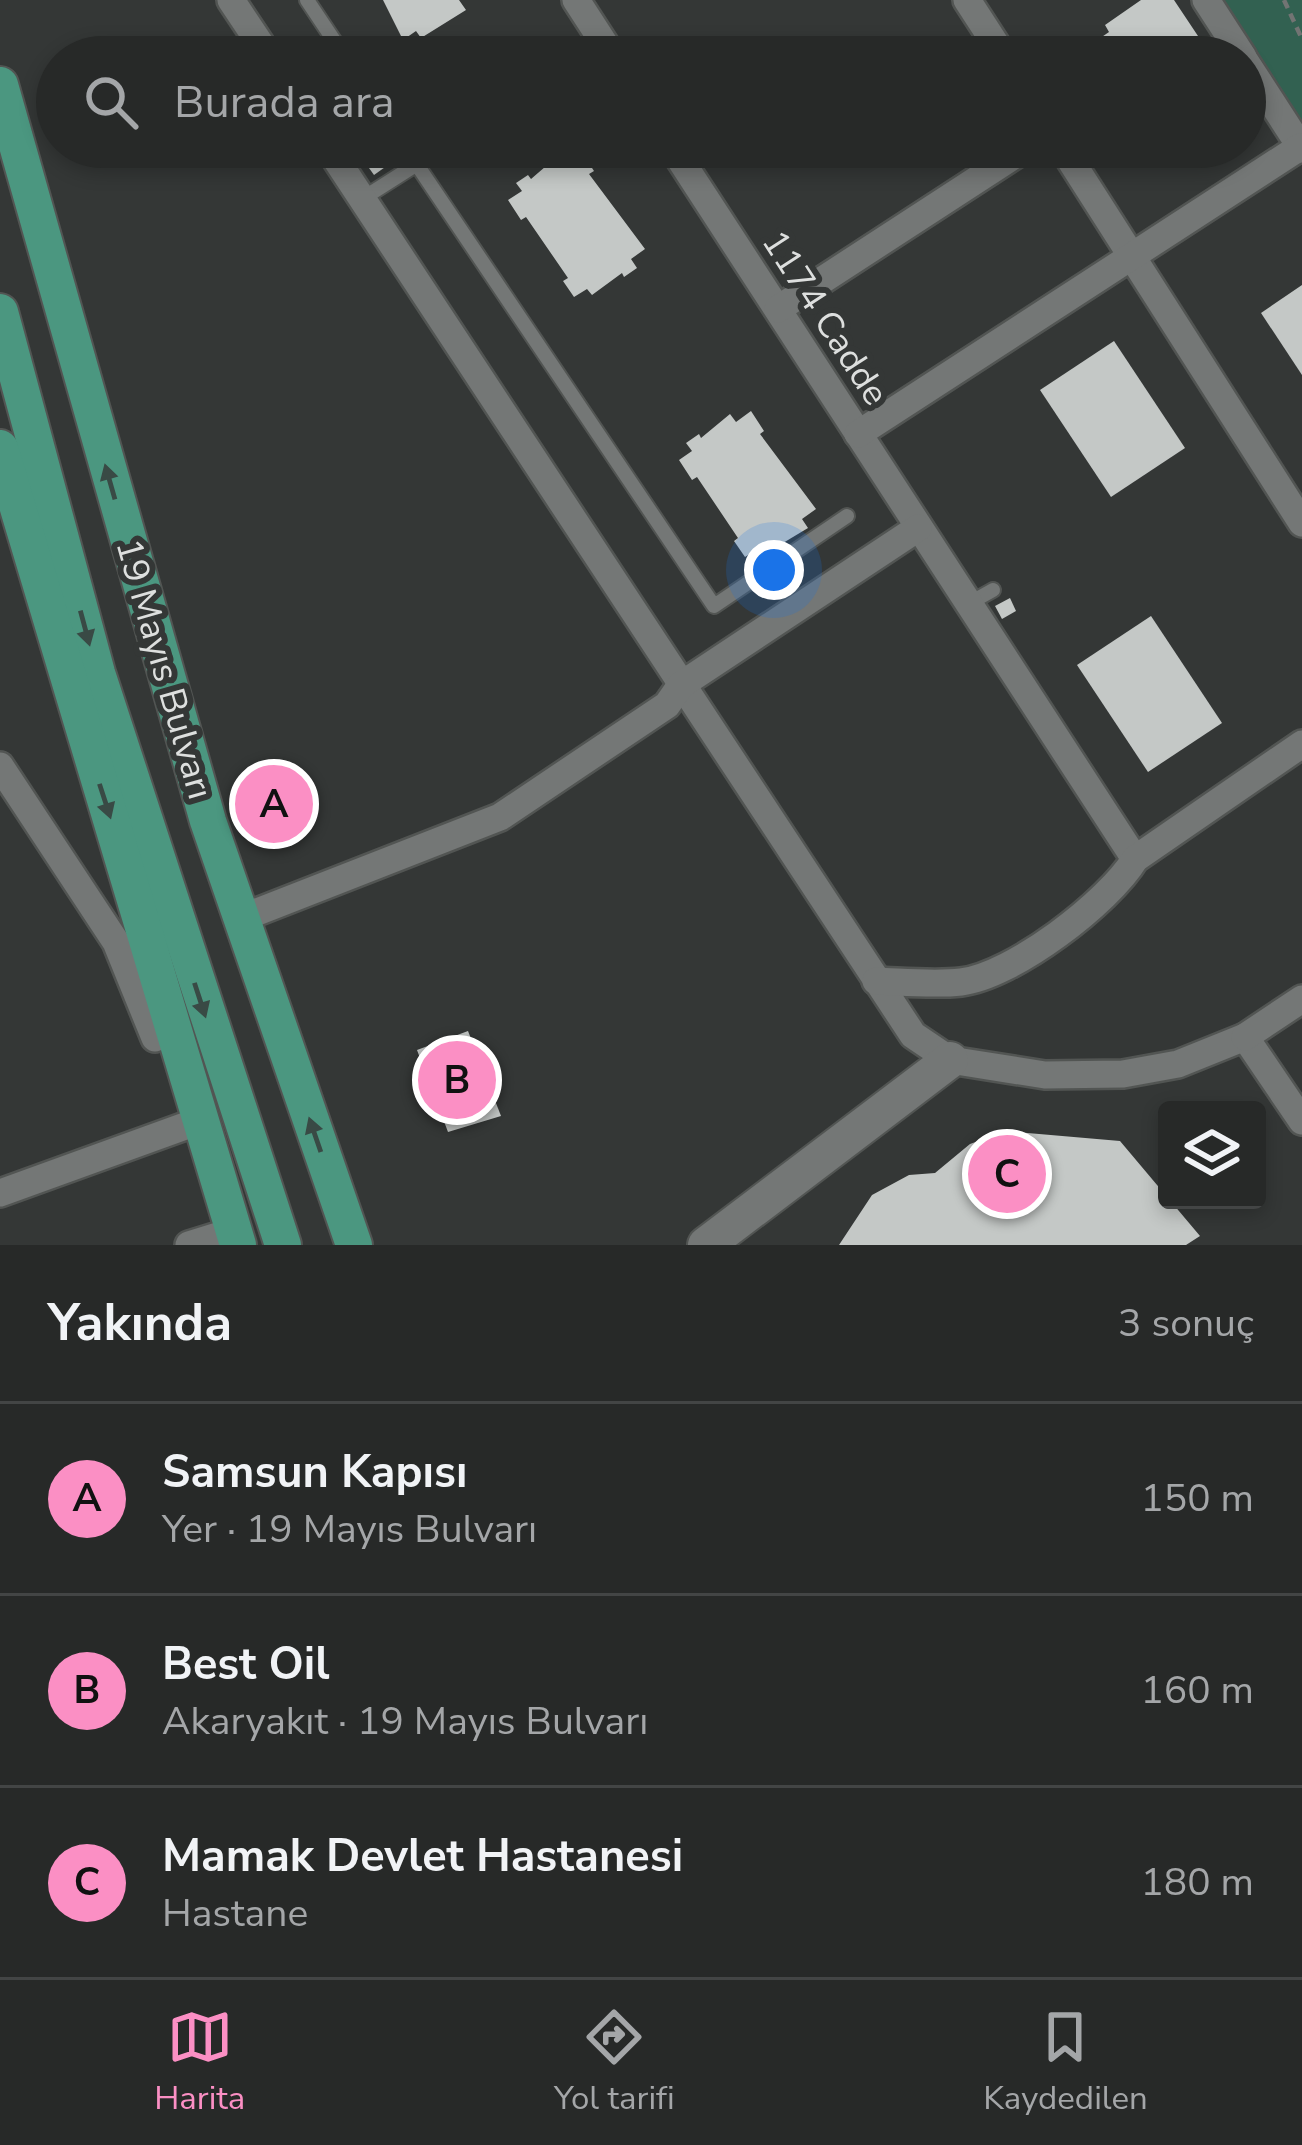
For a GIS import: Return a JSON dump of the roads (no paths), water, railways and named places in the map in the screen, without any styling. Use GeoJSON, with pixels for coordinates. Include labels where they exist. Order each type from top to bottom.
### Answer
{"type":"FeatureCollection","features":[{"type":"Feature","properties":{"kind":"highway","name":"19 Mayıs Bulvarı"},"geometry":{"type":"LineString","coordinates":[[0,85],[239,920],[354,1245]]}},
{"type":"Feature","properties":{"kind":"highway","name":"19 Mayıs Bulvarı"},"geometry":{"type":"LineString","coordinates":[[0,312],[97,673],[283,1245]]}},
{"type":"Feature","properties":{"kind":"highway"},"geometry":{"type":"LineString","coordinates":[[0,338],[21,389]]}},
{"type":"Feature","properties":{"kind":"highway"},"geometry":{"type":"LineString","coordinates":[[0,448],[236,1238]]}},
{"type":"Feature","properties":{"kind":"street"},"geometry":{"type":"LineString","coordinates":[[231,0],[255,36]]}},
{"type":"Feature","properties":{"kind":"street"},"geometry":{"type":"LineString","coordinates":[[576,0],[599,36]]}},
{"type":"Feature","properties":{"kind":"street"},"geometry":{"type":"LineString","coordinates":[[967,0],[990,36]]}},
{"type":"Feature","properties":{"kind":"street"},"geometry":{"type":"LineString","coordinates":[[1206,0],[1229,36]]}},
{"type":"Feature","properties":{"kind":"street"},"geometry":{"type":"LineString","coordinates":[[858,434],[1301,148],[1266,93]]}},
{"type":"Feature","properties":{"kind":"street"},"geometry":{"type":"LineString","coordinates":[[341,168],[913,1036],[950,1060],[1045,1075],[1123,1074],[1178,1064],[1245,1036],[1302,999]]}},
{"type":"Feature","properties":{"kind":"street","name":"1174 Cadde"},"geometry":{"type":"LineString","coordinates":[[686,168],[918,528],[980,597],[1135,859]]}},
{"type":"Feature","properties":{"kind":"street"},"geometry":{"type":"LineString","coordinates":[[778,309],[995,168]]}},
{"type":"Feature","properties":{"kind":"street"},"geometry":{"type":"LineString","coordinates":[[1076,168],[1302,523]]}},
{"type":"Feature","properties":{"kind":"street"},"geometry":{"type":"LineString","coordinates":[[239,920],[500,817],[667,705],[681,685],[918,528]]}},
{"type":"Feature","properties":{"kind":"street"},"geometry":{"type":"LineString","coordinates":[[876,981],[964,982],[1027,954],[1120,883],[1135,859],[1302,744]]}},
{"type":"Feature","properties":{"kind":"street"},"geometry":{"type":"LineString","coordinates":[[0,766],[116,942],[155,1038]]}},
{"type":"Feature","properties":{"kind":"street"},"geometry":{"type":"LineString","coordinates":[[1245,1036],[1302,1121]]}},
{"type":"Feature","properties":{"kind":"street"},"geometry":{"type":"LineString","coordinates":[[706,1245],[950,1060]]}},
{"type":"Feature","properties":{"kind":"street"},"geometry":{"type":"LineString","coordinates":[[0,1192],[200,1121]]}},
{"type":"Feature","properties":{"kind":"street"},"geometry":{"type":"LineString","coordinates":[[189,1245],[236,1238]]}},
{"type":"Feature","properties":{"kind":"lane"},"geometry":{"type":"LineString","coordinates":[[307,0],[331,36]]}},
{"type":"Feature","properties":{"kind":"lane"},"geometry":{"type":"LineString","coordinates":[[362,200],[411,168]]}},
{"type":"Feature","properties":{"kind":"lane"},"geometry":{"type":"LineString","coordinates":[[420,168],[714,606],[848,516]]}},
{"type":"Feature","properties":{"kind":"place","name":"Samsun Kapısı"},"geometry":{"type":"Point","coordinates":[274,804]}},
{"type":"Feature","properties":{"kind":"place","name":"Best Oil"},"geometry":{"type":"Point","coordinates":[457,1080]}},
{"type":"Feature","properties":{"kind":"place","name":"Mamak Devlet Hastanesi"},"geometry":{"type":"Point","coordinates":[1007,1174]}}]}
